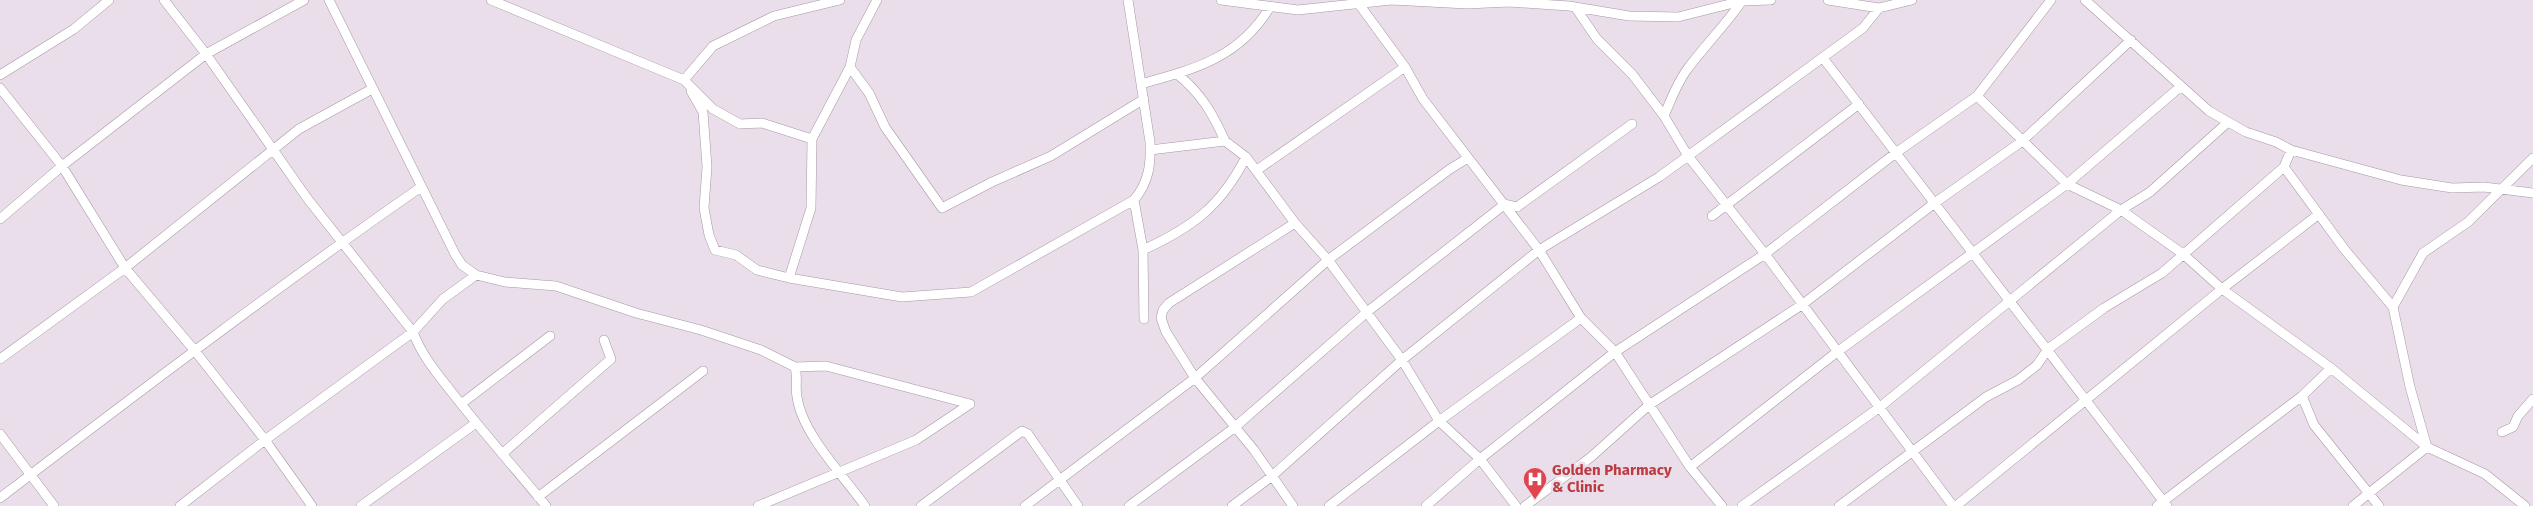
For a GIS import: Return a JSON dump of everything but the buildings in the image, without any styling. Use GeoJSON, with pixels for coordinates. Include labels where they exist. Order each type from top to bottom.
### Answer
{"type":"FeatureCollection","features":[{"type":"Feature","properties":{"kind":"street"},"geometry":{"type":"LineString","coordinates":[[0,75],[74,29],[110,0]]}},
{"type":"Feature","properties":{"kind":"street"},"geometry":{"type":"LineString","coordinates":[[164,0],[206,54],[273,152],[413,332],[418,346],[476,424],[544,506]]}},
{"type":"Feature","properties":{"kind":"street"},"geometry":{"type":"LineString","coordinates":[[0,219],[62,166],[206,54],[304,0]]}},
{"type":"Feature","properties":{"kind":"street"},"geometry":{"type":"LineString","coordinates":[[329,0],[455,254],[462,265],[476,275],[505,282],[556,286],[636,313],[701,330],[761,350],[795,366],[826,366],[970,404],[916,440],[758,506]]}},
{"type":"Feature","properties":{"kind":"street"},"geometry":{"type":"LineString","coordinates":[[491,0],[684,80],[714,109],[740,124],[762,123],[812,139]]}},
{"type":"Feature","properties":{"kind":"street"},"geometry":{"type":"LineString","coordinates":[[684,80],[713,46],[774,16],[840,0]]}},
{"type":"Feature","properties":{"kind":"street"},"geometry":{"type":"LineString","coordinates":[[789,278],[811,208],[812,139],[850,66],[856,40],[877,0]]}},
{"type":"Feature","properties":{"kind":"street"},"geometry":{"type":"LineString","coordinates":[[684,80],[703,112],[707,167],[704,208],[709,235],[715,250],[736,255],[757,270],[789,278],[902,297],[971,292],[1134,200],[1144,188],[1151,164],[1150,150],[1142,84],[1128,0]]}},
{"type":"Feature","properties":{"kind":"street"},"geometry":{"type":"LineString","coordinates":[[1221,0],[1298,10],[1358,2],[1391,0],[1509,2],[1575,7],[1629,16],[1678,16],[1741,1],[1771,0]]}},
{"type":"Feature","properties":{"kind":"street"},"geometry":{"type":"LineString","coordinates":[[1560,0],[1560,12]]}},
{"type":"Feature","properties":{"kind":"street"},"geometry":{"type":"LineString","coordinates":[[1828,0],[1879,8],[1912,0]]}},
{"type":"Feature","properties":{"kind":"street"},"geometry":{"type":"LineString","coordinates":[[1426,506],[1480,459],[1615,352],[1765,254],[1897,152],[1976,96],[2051,0]]}},
{"type":"Feature","properties":{"kind":"street"},"geometry":{"type":"LineString","coordinates":[[2085,0],[2131,40],[2180,87],[2227,123],[2234,124],[2246,132],[2276,142],[2291,150],[2401,180],[2452,188],[2484,188],[2533,193]]}},
{"type":"Feature","properties":{"kind":"street"},"geometry":{"type":"LineString","coordinates":[[1664,116],[1676,88],[1687,70],[1741,1]]}},
{"type":"Feature","properties":{"kind":"street"},"geometry":{"type":"LineString","coordinates":[[1358,2],[1405,67],[1423,99],[1505,204],[1538,250],[1581,318],[1615,352],[1690,467],[1722,506]]}},
{"type":"Feature","properties":{"kind":"street"},"geometry":{"type":"LineString","coordinates":[[1142,84],[1206,63],[1239,44],[1257,28],[1270,7]]}},
{"type":"Feature","properties":{"kind":"street"},"geometry":{"type":"LineString","coordinates":[[1575,7],[1597,39],[1632,74],[1664,116],[1688,156],[1726,207],[1765,254],[1837,352],[1955,506],[2222,289],[2319,214]]}},
{"type":"Feature","properties":{"kind":"street"},"geometry":{"type":"LineString","coordinates":[[1232,506],[1271,477],[1402,360],[1538,250],[1659,177],[1864,28],[1879,8]]}},
{"type":"Feature","properties":{"kind":"street"},"geometry":{"type":"LineString","coordinates":[[1525,506],[1591,457],[1649,405],[1803,304],[1936,202],[2021,142],[2131,40]]}},
{"type":"Feature","properties":{"kind":"street"},"geometry":{"type":"LineString","coordinates":[[1823,58],[1936,202],[2163,504],[2302,396],[2331,368]]}},
{"type":"Feature","properties":{"kind":"street"},"geometry":{"type":"LineString","coordinates":[[850,66],[869,93],[885,127],[942,208],[992,182],[1051,156],[1144,99]]}},
{"type":"Feature","properties":{"kind":"street"},"geometry":{"type":"LineString","coordinates":[[1257,170],[1405,67]]}},
{"type":"Feature","properties":{"kind":"street"},"geometry":{"type":"LineString","coordinates":[[1177,74],[1195,88],[1206,103],[1225,141],[1246,157],[1295,223],[1328,260],[1402,360],[1439,421],[1480,459],[1516,506]]}},
{"type":"Feature","properties":{"kind":"street"},"geometry":{"type":"LineString","coordinates":[[1690,467],[1837,352],[2067,184],[2180,87]]}},
{"type":"Feature","properties":{"kind":"street"},"geometry":{"type":"LineString","coordinates":[[0,88],[62,166],[125,268],[195,351],[265,440],[312,506]]}},
{"type":"Feature","properties":{"kind":"street"},"geometry":{"type":"LineString","coordinates":[[0,359],[125,268],[273,152],[299,128],[372,88]]}},
{"type":"Feature","properties":{"kind":"street"},"geometry":{"type":"LineString","coordinates":[[1976,96],[2021,142],[2067,184],[2121,210],[2183,254],[2222,289],[2331,368],[2427,447],[2485,474],[2525,506]]}},
{"type":"Feature","properties":{"kind":"street"},"geometry":{"type":"LineString","coordinates":[[1712,216],[1859,104]]}},
{"type":"Feature","properties":{"kind":"street"},"geometry":{"type":"LineString","coordinates":[[1742,506],[1880,407],[2121,210],[2150,192],[2227,123]]}},
{"type":"Feature","properties":{"kind":"street"},"geometry":{"type":"LineString","coordinates":[[1505,204],[1516,207],[1632,124]]}},
{"type":"Feature","properties":{"kind":"street"},"geometry":{"type":"LineString","coordinates":[[1150,150],[1225,141]]}},
{"type":"Feature","properties":{"kind":"street"},"geometry":{"type":"LineString","coordinates":[[1839,506],[1986,398],[2018,380],[2037,365],[2048,349],[2104,308],[2162,273],[2284,167],[2291,150]]}},
{"type":"Feature","properties":{"kind":"street"},"geometry":{"type":"LineString","coordinates":[[1143,250],[1168,238],[1214,206],[1236,178],[1246,157]]}},
{"type":"Feature","properties":{"kind":"street"},"geometry":{"type":"LineString","coordinates":[[1025,506],[1195,378],[1328,260],[1450,169],[1468,158]]}},
{"type":"Feature","properties":{"kind":"street"},"geometry":{"type":"LineString","coordinates":[[2392,307],[2423,253],[2468,222],[2533,158]]}},
{"type":"Feature","properties":{"kind":"street"},"geometry":{"type":"LineString","coordinates":[[2284,167],[2392,307],[2410,387],[2427,447]]}},
{"type":"Feature","properties":{"kind":"street"},"geometry":{"type":"LineString","coordinates":[[0,498],[342,242],[421,188]]}},
{"type":"Feature","properties":{"kind":"street"},"geometry":{"type":"LineString","coordinates":[[1134,200],[1143,250],[1144,319]]}},
{"type":"Feature","properties":{"kind":"street"},"geometry":{"type":"LineString","coordinates":[[1129,506],[1234,428],[1367,312],[1505,204]]}},
{"type":"Feature","properties":{"kind":"street"},"geometry":{"type":"LineString","coordinates":[[1292,506],[1254,450],[1234,428],[1195,378],[1166,332],[1161,318],[1163,310],[1169,303],[1295,223]]}},
{"type":"Feature","properties":{"kind":"street"},"geometry":{"type":"LineString","coordinates":[[180,506],[265,440],[413,332],[443,299],[476,275]]}},
{"type":"Feature","properties":{"kind":"street"},"geometry":{"type":"LineString","coordinates":[[1329,506],[1439,421],[1581,318]]}},
{"type":"Feature","properties":{"kind":"street"},"geometry":{"type":"LineString","coordinates":[[461,404],[550,336]]}},
{"type":"Feature","properties":{"kind":"street"},"geometry":{"type":"LineString","coordinates":[[502,454],[611,359],[604,340]]}},
{"type":"Feature","properties":{"kind":"street"},"geometry":{"type":"LineString","coordinates":[[795,366],[798,378],[796,397],[803,418],[824,455],[841,472],[865,506]]}},
{"type":"Feature","properties":{"kind":"street"},"geometry":{"type":"LineString","coordinates":[[538,497],[703,372]]}},
{"type":"Feature","properties":{"kind":"street"},"geometry":{"type":"LineString","coordinates":[[2302,396],[2314,425],[2370,492],[2379,506]]}},
{"type":"Feature","properties":{"kind":"street"},"geometry":{"type":"LineString","coordinates":[[2502,432],[2514,427],[2518,416],[2533,399]]}},
{"type":"Feature","properties":{"kind":"street"},"geometry":{"type":"LineString","coordinates":[[360,506],[476,424]]}},
{"type":"Feature","properties":{"kind":"street"},"geometry":{"type":"LineString","coordinates":[[921,506],[1022,431],[1028,434],[1078,506]]}},
{"type":"Feature","properties":{"kind":"street"},"geometry":{"type":"LineString","coordinates":[[0,434],[54,506]]}},
{"type":"Feature","properties":{"kind":"street"},"geometry":{"type":"LineString","coordinates":[[2353,506],[2427,447]]}},
{"type":"Feature","properties":{"kind":"place","name":"Golden Pharmacy & Clinic"},"geometry":{"type":"Point","coordinates":[1535,500]}}]}
